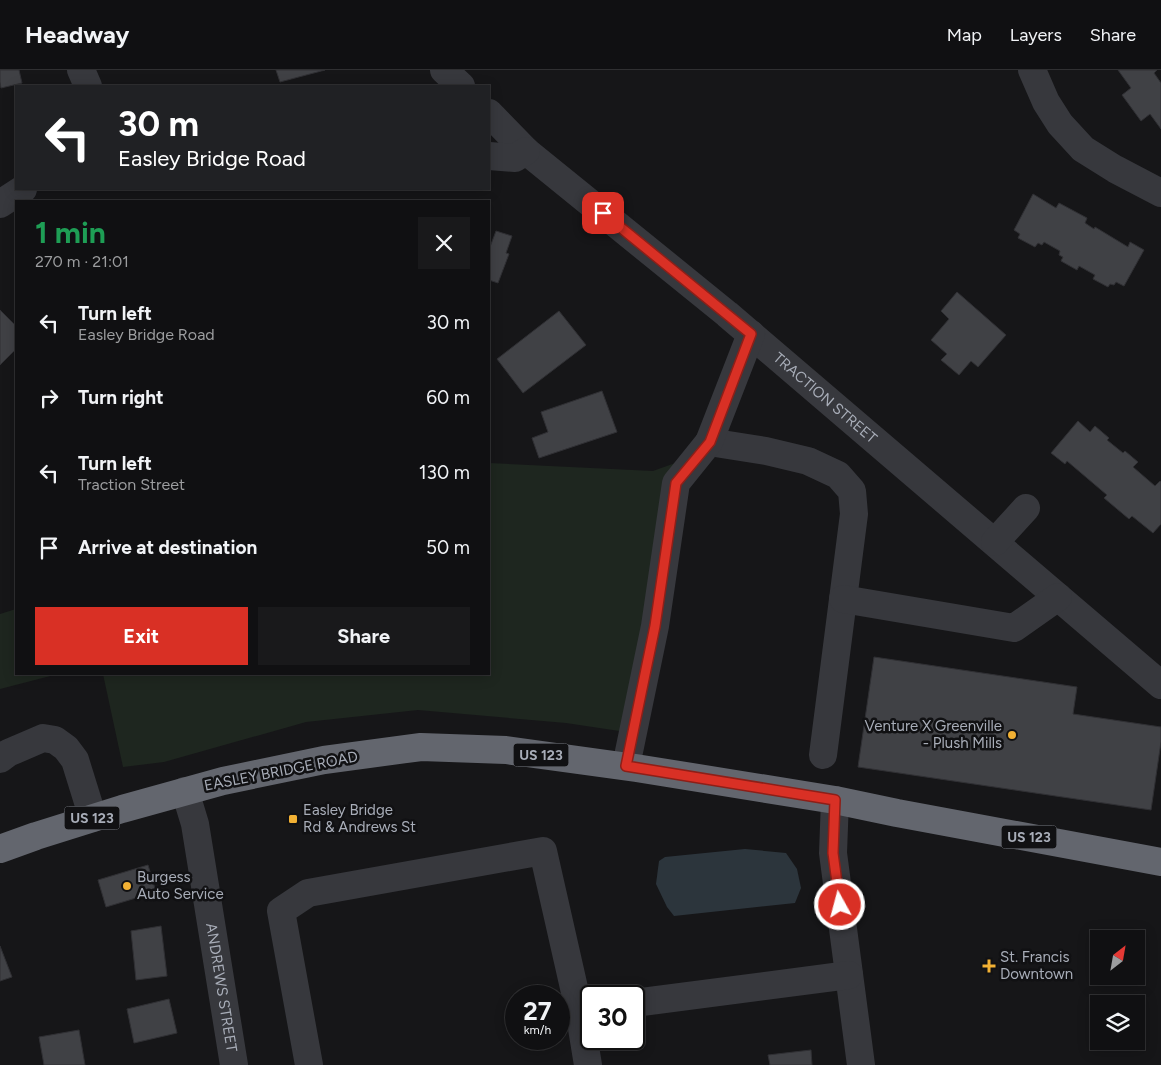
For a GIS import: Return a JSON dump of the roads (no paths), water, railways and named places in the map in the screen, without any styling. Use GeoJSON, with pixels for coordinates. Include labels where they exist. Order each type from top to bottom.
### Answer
{"type":"FeatureCollection","features":[{"type":"Feature","properties":{"kind":"highway","name":"EASLEY BRIDGE ROAD"},"geometry":{"type":"LineString","coordinates":[[0,849],[93,818],[185,791],[324,760],[422,748],[506,750],[626,766],[835,800],[1161,862]]}},
{"type":"Feature","properties":{"kind":"street"},"geometry":{"type":"LineString","coordinates":[[81,70],[88,85]]}},
{"type":"Feature","properties":{"kind":"street"},"geometry":{"type":"LineString","coordinates":[[444,70],[460,85]]}},
{"type":"Feature","properties":{"kind":"street"},"geometry":{"type":"LineString","coordinates":[[1032,70],[1046,102],[1060,124],[1083,149],[1114,169],[1161,193]]}},
{"type":"Feature","properties":{"kind":"street","name":"TRACTION STREET"},"geometry":{"type":"LineString","coordinates":[[490,114],[526,150],[751,334],[1161,685]]}},
{"type":"Feature","properties":{"kind":"street"},"geometry":{"type":"LineString","coordinates":[[490,156],[515,158],[526,150]]}},
{"type":"Feature","properties":{"kind":"street"},"geometry":{"type":"LineString","coordinates":[[0,204],[21,190]]}},
{"type":"Feature","properties":{"kind":"street"},"geometry":{"type":"LineString","coordinates":[[626,766],[655,626],[676,483],[710,442],[751,334]]}},
{"type":"Feature","properties":{"kind":"street"},"geometry":{"type":"LineString","coordinates":[[710,442],[766,451],[808,461],[838,475],[852,491],[854,514],[823,755]]}},
{"type":"Feature","properties":{"kind":"street"},"geometry":{"type":"LineString","coordinates":[[995,542],[1026,508]]}},
{"type":"Feature","properties":{"kind":"street"},"geometry":{"type":"LineString","coordinates":[[843,599],[1014,628],[1058,596]]}},
{"type":"Feature","properties":{"kind":"street"},"geometry":{"type":"LineString","coordinates":[[0,759],[8,753],[43,738],[55,740],[66,748],[75,760],[93,818]]}},
{"type":"Feature","properties":{"kind":"street","name":"ANDREWS STREET"},"geometry":{"type":"LineString","coordinates":[[185,791],[195,824],[234,1065]]}},
{"type":"Feature","properties":{"kind":"street"},"geometry":{"type":"LineString","coordinates":[[835,800],[833,853],[861,1065]]}},
{"type":"Feature","properties":{"kind":"street"},"geometry":{"type":"LineString","coordinates":[[309,1065],[281,911],[308,893],[543,851],[580,990]]}},
{"type":"Feature","properties":{"kind":"street"},"geometry":{"type":"LineString","coordinates":[[645,1002],[849,975]]}},
{"type":"Feature","properties":{"kind":"street"},"geometry":{"type":"LineString","coordinates":[[587,1050],[588,1065]]}},
{"type":"Feature","properties":{"kind":"place","name":"Venture X Greenville - Plush Mills"},"geometry":{"type":"Point","coordinates":[1012,735]}},
{"type":"Feature","properties":{"kind":"place","name":"Easley Bridge Rd & Andrews St"},"geometry":{"type":"Point","coordinates":[293,819]}},
{"type":"Feature","properties":{"kind":"place","name":"Burgess Auto Service"},"geometry":{"type":"Point","coordinates":[127,886]}},
{"type":"Feature","properties":{"kind":"place","name":"St. Francis Downtown"},"geometry":{"type":"Point","coordinates":[989,966]}}]}
